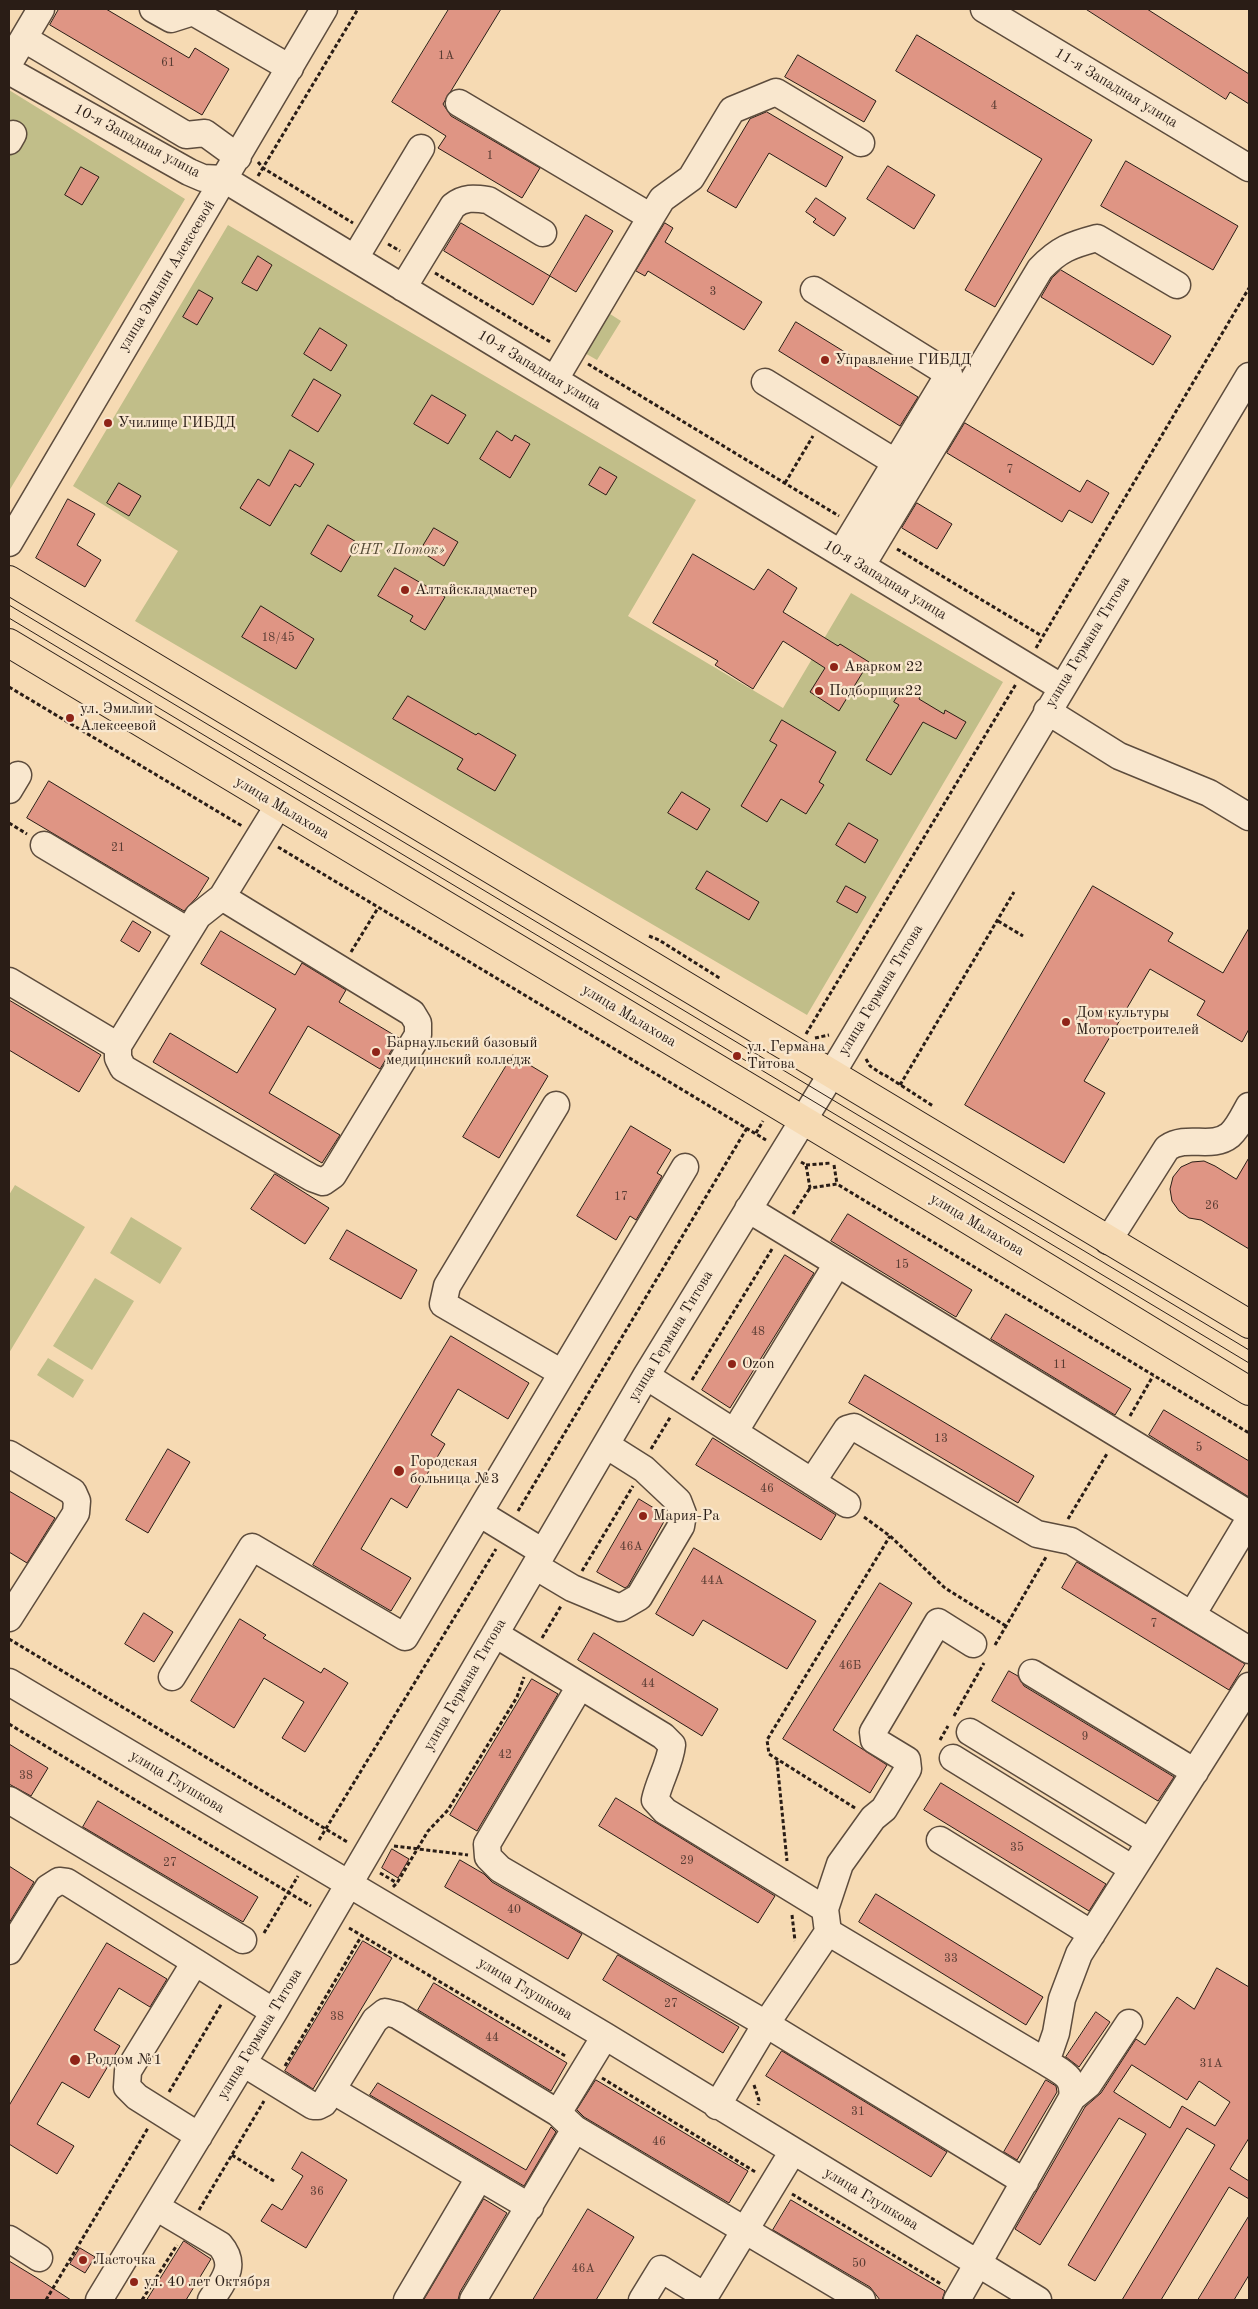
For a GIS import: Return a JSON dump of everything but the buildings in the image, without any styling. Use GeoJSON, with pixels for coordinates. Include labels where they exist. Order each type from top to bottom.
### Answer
{"type":"FeatureCollection","features":[{"type":"Feature","properties":{"kind":"main road"},"geometry":{"type":"LineString","coordinates":[[9,580],[831,1075],[1249,1324]]}},
{"type":"Feature","properties":{"kind":"main road","name":"улица Малахова"},"geometry":{"type":"LineString","coordinates":[[9,643],[803,1120],[1249,1391]]}},
{"type":"Feature","properties":{"kind":"street"},"geometry":{"type":"LineString","coordinates":[[9,63],[41,9]]}},
{"type":"Feature","properties":{"kind":"street"},"geometry":{"type":"LineString","coordinates":[[153,9],[171,19],[193,12],[290,68]]}},
{"type":"Feature","properties":{"kind":"street","name":"улица Эмилии Алексеевой"},"geometry":{"type":"LineString","coordinates":[[9,542],[224,179],[246,157],[290,68],[324,9]]}},
{"type":"Feature","properties":{"kind":"street","name":"11-я Западная улица"},"geometry":{"type":"LineString","coordinates":[[984,9],[1249,168]]}},
{"type":"Feature","properties":{"kind":"street"},"geometry":{"type":"LineString","coordinates":[[33,44],[186,135],[205,133],[246,157]]}},
{"type":"Feature","properties":{"kind":"street","name":"10-я Западная улица"},"geometry":{"type":"LineString","coordinates":[[9,71],[189,172],[203,178],[224,179],[1061,687]]}},
{"type":"Feature","properties":{"kind":"street"},"geometry":{"type":"LineString","coordinates":[[555,379],[662,199],[691,178],[732,110],[776,92],[861,143]]}},
{"type":"Feature","properties":{"kind":"street"},"geometry":{"type":"LineString","coordinates":[[459,104],[651,217]]}},
{"type":"Feature","properties":{"kind":"street"},"geometry":{"type":"LineString","coordinates":[[355,258],[421,148]]}},
{"type":"Feature","properties":{"kind":"street"},"geometry":{"type":"LineString","coordinates":[[403,288],[453,206],[460,200],[478,198],[488,200],[543,233]]}},
{"type":"Feature","properties":{"kind":"street"},"geometry":{"type":"LineString","coordinates":[[851,559],[1040,268],[1056,252],[1074,244],[1097,238],[1177,285]]}},
{"type":"Feature","properties":{"kind":"street"},"geometry":{"type":"LineString","coordinates":[[814,290],[949,374],[895,462],[867,532]]}},
{"type":"Feature","properties":{"kind":"street","name":"улица Германа Титова"},"geometry":{"type":"LineString","coordinates":[[99,2300],[274,2012],[646,1376],[831,1075],[1061,687],[1249,376]]}},
{"type":"Feature","properties":{"kind":"street"},"geometry":{"type":"LineString","coordinates":[[765,382],[895,462]]}},
{"type":"Feature","properties":{"kind":"street"},"geometry":{"type":"LineString","coordinates":[[1047,711],[1119,756],[1209,793],[1249,817]]}},
{"type":"Feature","properties":{"kind":"street"},"geometry":{"type":"LineString","coordinates":[[222,897],[412,1014],[418,1023],[418,1035],[333,1175],[323,1182],[312,1178],[123,1068],[118,1058],[118,1046],[188,931],[198,916],[222,897],[278,806]]}},
{"type":"Feature","properties":{"kind":"street"},"geometry":{"type":"LineString","coordinates":[[44,845],[188,931]]}},
{"type":"Feature","properties":{"kind":"street"},"geometry":{"type":"LineString","coordinates":[[9,981],[118,1046]]}},
{"type":"Feature","properties":{"kind":"street"},"geometry":{"type":"LineString","coordinates":[[556,1105],[447,1286],[443,1304],[562,1373]]}},
{"type":"Feature","properties":{"kind":"street"},"geometry":{"type":"LineString","coordinates":[[1108,1240],[1167,1148],[1175,1143],[1188,1140],[1220,1141],[1231,1134],[1249,1106]]}},
{"type":"Feature","properties":{"kind":"street"},"geometry":{"type":"LineString","coordinates":[[172,1677],[252,1547],[405,1637],[685,1167]]}},
{"type":"Feature","properties":{"kind":"street"},"geometry":{"type":"LineString","coordinates":[[748,1209],[1249,1514]]}},
{"type":"Feature","properties":{"kind":"street"},"geometry":{"type":"LineString","coordinates":[[734,1431],[837,1264]]}},
{"type":"Feature","properties":{"kind":"street"},"geometry":{"type":"LineString","coordinates":[[646,1376],[846,1504]]}},
{"type":"Feature","properties":{"kind":"street"},"geometry":{"type":"LineString","coordinates":[[812,1482],[848,1429],[854,1427],[1038,1534],[1071,1541],[1249,1650]]}},
{"type":"Feature","properties":{"kind":"street"},"geometry":{"type":"LineString","coordinates":[[479,1513],[507,1530],[572,1588],[620,1608],[639,1597],[681,1526],[683,1514],[678,1502],[642,1468],[606,1445]]}},
{"type":"Feature","properties":{"kind":"street"},"geometry":{"type":"LineString","coordinates":[[9,1454],[73,1492],[77,1501],[76,1513],[13,1603]]}},
{"type":"Feature","properties":{"kind":"street"},"geometry":{"type":"LineString","coordinates":[[1192,1615],[1249,1520]]}},
{"type":"Feature","properties":{"kind":"street"},"geometry":{"type":"LineString","coordinates":[[717,2106],[826,1920],[840,1864],[873,1818],[884,1809],[908,1769],[907,1760],[874,1740],[872,1732],[938,1622],[973,1644]]}},
{"type":"Feature","properties":{"kind":"street"},"geometry":{"type":"LineString","coordinates":[[496,1634],[663,1736],[672,1745],[671,1756],[658,1785],[655,1800],[665,1810],[826,1920],[1067,2075],[1073,2086],[1072,2098]]}},
{"type":"Feature","properties":{"kind":"street"},"geometry":{"type":"LineString","coordinates":[[1032,1672],[1195,1772]]}},
{"type":"Feature","properties":{"kind":"street","name":"улица Глушкова"},"geometry":{"type":"LineString","coordinates":[[9,1682],[605,2036],[1038,2300]]}},
{"type":"Feature","properties":{"kind":"street"},"geometry":{"type":"LineString","coordinates":[[580,1686],[487,1844],[488,1857],[500,1869],[766,2024],[1024,2182]]}},
{"type":"Feature","properties":{"kind":"street"},"geometry":{"type":"LineString","coordinates":[[1046,2062],[1056,2033],[1062,1998],[1079,1954],[1249,1686]]}},
{"type":"Feature","properties":{"kind":"street"},"geometry":{"type":"LineString","coordinates":[[970,1732],[1150,1842]]}},
{"type":"Feature","properties":{"kind":"street"},"geometry":{"type":"LineString","coordinates":[[953,1758],[1133,1869]]}},
{"type":"Feature","properties":{"kind":"street"},"geometry":{"type":"LineString","coordinates":[[9,1800],[252,1940]]}},
{"type":"Feature","properties":{"kind":"street"},"geometry":{"type":"LineString","coordinates":[[940,1840],[1092,1934]]}},
{"type":"Feature","properties":{"kind":"street"},"geometry":{"type":"LineString","coordinates":[[9,1950],[48,1888],[59,1881],[67,1882],[274,2012]]}},
{"type":"Feature","properties":{"kind":"street"},"geometry":{"type":"LineString","coordinates":[[195,1962],[128,2071],[127,2087],[137,2097],[199,2136]]}},
{"type":"Feature","properties":{"kind":"street"},"geometry":{"type":"LineString","coordinates":[[243,2063],[313,2106],[318,2106],[324,2103],[375,2020],[385,2012],[397,2015],[567,2121],[862,2300]]}},
{"type":"Feature","properties":{"kind":"street"},"geometry":{"type":"LineString","coordinates":[[959,2298],[1072,2098],[1088,2084],[1129,2022]]}},
{"type":"Feature","properties":{"kind":"street"},"geometry":{"type":"LineString","coordinates":[[473,2300],[530,2207],[567,2121],[586,2068],[605,2036]]}},
{"type":"Feature","properties":{"kind":"street"},"geometry":{"type":"LineString","coordinates":[[332,2090],[530,2207]]}},
{"type":"Feature","properties":{"kind":"street"},"geometry":{"type":"LineString","coordinates":[[642,2300],[661,2270],[708,2298],[793,2151]]}},
{"type":"Feature","properties":{"kind":"street"},"geometry":{"type":"LineString","coordinates":[[407,2300],[479,2178]]}},
{"type":"Feature","properties":{"kind":"street"},"geometry":{"type":"LineString","coordinates":[[160,2200],[193,2220],[240,2239]]}},
{"type":"Feature","properties":{"kind":"street"},"geometry":{"type":"LineString","coordinates":[[193,2220],[228,2254],[229,2266],[211,2300]]}},
{"type":"Feature","properties":{"kind":"street"},"geometry":{"type":"LineString","coordinates":[[9,2239],[39,2258]]}},
{"type":"Feature","properties":{"kind":"path"},"geometry":{"type":"LineString","coordinates":[[258,177],[358,9]]}},
{"type":"Feature","properties":{"kind":"path"},"geometry":{"type":"LineString","coordinates":[[246,157],[418,263],[1042,636]]}},
{"type":"Feature","properties":{"kind":"path"},"geometry":{"type":"LineString","coordinates":[[1032,656],[1042,636],[1249,288]]}},
{"type":"Feature","properties":{"kind":"path"},"geometry":{"type":"LineString","coordinates":[[785,483],[824,418]]}},
{"type":"Feature","properties":{"kind":"path"},"geometry":{"type":"LineString","coordinates":[[806,1034],[1018,681]]}},
{"type":"Feature","properties":{"kind":"path"},"geometry":{"type":"LineString","coordinates":[[9,687],[756,1133],[768,1142]]}},
{"type":"Feature","properties":{"kind":"path"},"geometry":{"type":"LineString","coordinates":[[900,1085],[1014,892]]}},
{"type":"Feature","properties":{"kind":"path"},"geometry":{"type":"LineString","coordinates":[[340,969],[378,908]]}},
{"type":"Feature","properties":{"kind":"path"},"geometry":{"type":"LineString","coordinates":[[998,921],[1023,936]]}},
{"type":"Feature","properties":{"kind":"path"},"geometry":{"type":"LineString","coordinates":[[813,1038],[823,1037],[834,1032]]}},
{"type":"Feature","properties":{"kind":"path"},"geometry":{"type":"LineString","coordinates":[[866,1052],[865,1057],[870,1066],[885,1076],[882,1081]]}},
{"type":"Feature","properties":{"kind":"path"},"geometry":{"type":"LineString","coordinates":[[756,1133],[763,1121]]}},
{"type":"Feature","properties":{"kind":"path"},"geometry":{"type":"LineString","coordinates":[[317,1843],[507,1530],[747,1128]]}},
{"type":"Feature","properties":{"kind":"path"},"geometry":{"type":"LineString","coordinates":[[796,1159],[806,1165],[834,1162],[837,1184]]}},
{"type":"Feature","properties":{"kind":"path"},"geometry":{"type":"LineString","coordinates":[[388,1891],[397,1883],[428,1830],[448,1810],[517,1696],[531,1656],[681,1398],[810,1188],[806,1165]]}},
{"type":"Feature","properties":{"kind":"path"},"geometry":{"type":"LineString","coordinates":[[810,1188],[837,1184],[1249,1432]]}},
{"type":"Feature","properties":{"kind":"path"},"geometry":{"type":"LineString","coordinates":[[846,1504],[890,1536],[945,1588],[1006,1626]]}},
{"type":"Feature","properties":{"kind":"path"},"geometry":{"type":"LineString","coordinates":[[873,1818],[777,1760],[769,1754],[766,1748],[767,1740],[890,1536]]}},
{"type":"Feature","properties":{"kind":"path"},"geometry":{"type":"LineString","coordinates":[[9,1639],[349,1844]]}},
{"type":"Feature","properties":{"kind":"path"},"geometry":{"type":"LineString","coordinates":[[9,1724],[311,1907]]}},
{"type":"Feature","properties":{"kind":"path"},"geometry":{"type":"LineString","coordinates":[[389,1845],[416,1850],[488,1857]]}},
{"type":"Feature","properties":{"kind":"path"},"geometry":{"type":"LineString","coordinates":[[374,1870],[397,1883]]}},
{"type":"Feature","properties":{"kind":"path"},"geometry":{"type":"LineString","coordinates":[[252,1940],[298,1876]]}},
{"type":"Feature","properties":{"kind":"path"},"geometry":{"type":"LineString","coordinates":[[348,1927],[586,2068],[959,2298]]}},
{"type":"Feature","properties":{"kind":"path"},"geometry":{"type":"LineString","coordinates":[[142,2300],[276,2083],[362,1935]]}},
{"type":"Feature","properties":{"kind":"path"},"geometry":{"type":"LineString","coordinates":[[46,2300],[233,1986]]}},
{"type":"Feature","properties":{"kind":"path"},"geometry":{"type":"LineString","coordinates":[[232,2155],[274,2181]]}},
{"type":"Feature","properties":{"kind":"green space"},"geometry":{"type":"Polygon","coordinates":[[[9,90],[185,199],[9,491],[9,90]]]}},
{"type":"Feature","properties":{"kind":"green space","name":"СНТ «Поток»"},"geometry":{"type":"Polygon","coordinates":[[[228,225],[696,500],[628,616],[783,708],[851,593],[1003,682],[807,1015],[135,621],[178,551],[73,486],[228,225]]]}},
{"type":"Feature","properties":{"kind":"green space"},"geometry":{"type":"Polygon","coordinates":[[[607,312],[621,321],[597,360],[583,352],[607,312]]]}},
{"type":"Feature","properties":{"kind":"green space"},"geometry":{"type":"Polygon","coordinates":[[[15,1185],[85,1227],[9,1353],[9,1195],[15,1185]]]}},
{"type":"Feature","properties":{"kind":"green space"},"geometry":{"type":"Polygon","coordinates":[[[131,1217],[182,1248],[160,1284],[110,1253],[131,1217]]]}},
{"type":"Feature","properties":{"kind":"green space"},"geometry":{"type":"Polygon","coordinates":[[[95,1278],[134,1301],[92,1370],[53,1346],[95,1278]]]}},
{"type":"Feature","properties":{"kind":"green space"},"geometry":{"type":"Polygon","coordinates":[[[48,1358],[84,1380],[73,1398],[37,1375],[48,1358]]]}},
{"type":"Feature","properties":{"kind":"tram line"},"geometry":{"type":"LineString","coordinates":[[9,605],[1249,1350]]}},
{"type":"Feature","properties":{"kind":"tram line"},"geometry":{"type":"LineString","coordinates":[[9,618],[1249,1363]]}},
{"type":"Feature","properties":{"kind":"place","name":"Управление ГИБДД"},"geometry":{"type":"Point","coordinates":[825,360]}},
{"type":"Feature","properties":{"kind":"place","name":"Училище ГИБДД"},"geometry":{"type":"Point","coordinates":[108,423]}},
{"type":"Feature","properties":{"kind":"place","name":"Алтайскладмастер"},"geometry":{"type":"Point","coordinates":[405,590]}},
{"type":"Feature","properties":{"kind":"place","name":"Аварком 22"},"geometry":{"type":"Point","coordinates":[834,667]}},
{"type":"Feature","properties":{"kind":"place","name":"Подборщик22"},"geometry":{"type":"Point","coordinates":[819,691]}},
{"type":"Feature","properties":{"kind":"place","name":"ул. Эмилии Алексеевой"},"geometry":{"type":"Point","coordinates":[70,718]}},
{"type":"Feature","properties":{"kind":"place","name":"Дом культуры Моторостроителей"},"geometry":{"type":"Point","coordinates":[1066,1022]}},
{"type":"Feature","properties":{"kind":"place","name":"Барнаульский базовый медицинский колледж"},"geometry":{"type":"Point","coordinates":[376,1052]}},
{"type":"Feature","properties":{"kind":"place","name":"ул. Германа Титова"},"geometry":{"type":"Point","coordinates":[737,1056]}},
{"type":"Feature","properties":{"kind":"place","name":"Ozon"},"geometry":{"type":"Point","coordinates":[732,1364]}},
{"type":"Feature","properties":{"kind":"place","name":"Городская больница №3"},"geometry":{"type":"Point","coordinates":[399,1471]}},
{"type":"Feature","properties":{"kind":"place","name":"Мария-Ра"},"geometry":{"type":"Point","coordinates":[643,1516]}},
{"type":"Feature","properties":{"kind":"place","name":"Роддом №1"},"geometry":{"type":"Point","coordinates":[75,2060]}},
{"type":"Feature","properties":{"kind":"place","name":"Ласточка"},"geometry":{"type":"Point","coordinates":[83,2260]}},
{"type":"Feature","properties":{"kind":"place","name":"ул. 40 лет Октября"},"geometry":{"type":"Point","coordinates":[134,2282]}}]}
